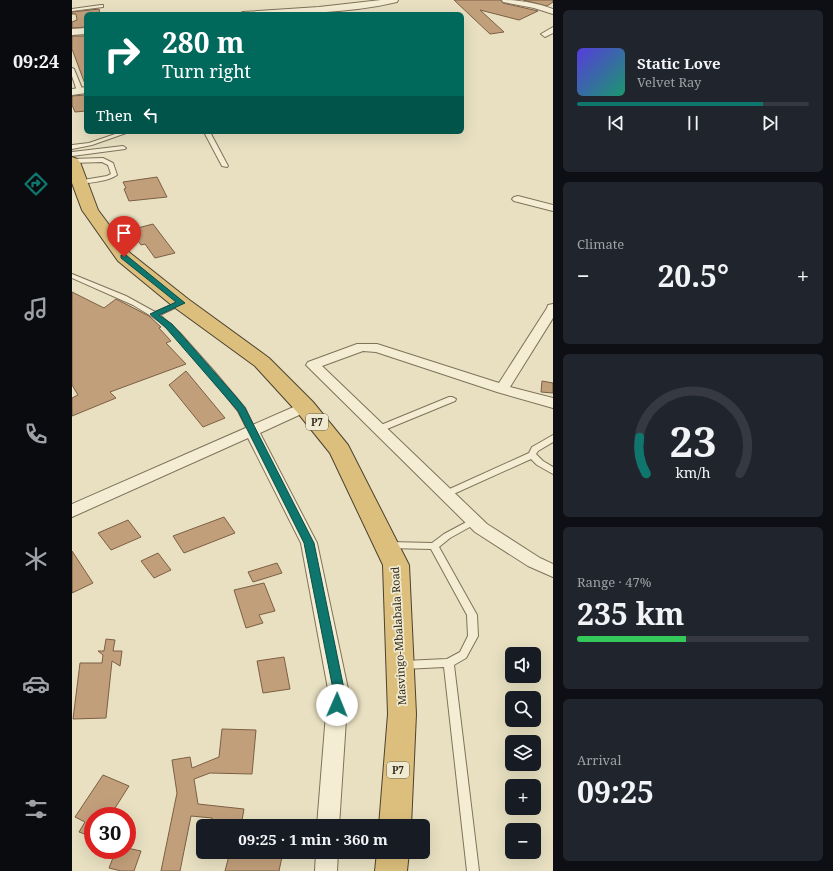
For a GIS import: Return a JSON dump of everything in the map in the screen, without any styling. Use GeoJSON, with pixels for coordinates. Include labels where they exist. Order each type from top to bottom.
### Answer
{"type":"FeatureCollection","features":[{"type":"Feature","properties":{"kind":"highway","name":"Masvingo-Mbalabala Road"},"geometry":{"type":"LineString","coordinates":[[72,161],[79,182],[81,212],[124,257],[181,303],[262,362],[305,407],[340,450],[396,566],[402,714],[394,819]]}},
{"type":"Feature","properties":{"kind":"highway"},"geometry":{"type":"LineString","coordinates":[[391,871],[392,859]]}},
{"type":"Feature","properties":{"kind":"street"},"geometry":{"type":"LineString","coordinates":[[287,12],[322,10],[394,0]]}},
{"type":"Feature","properties":{"kind":"street"},"geometry":{"type":"LineString","coordinates":[[506,0],[536,6],[553,12]]}},
{"type":"Feature","properties":{"kind":"street"},"geometry":{"type":"LineString","coordinates":[[553,30],[545,34],[553,38]]}},
{"type":"Feature","properties":{"kind":"street"},"geometry":{"type":"LineString","coordinates":[[72,32],[84,31]]}},
{"type":"Feature","properties":{"kind":"street"},"geometry":{"type":"LineString","coordinates":[[518,199],[553,208]]}},
{"type":"Feature","properties":{"kind":"street"},"geometry":{"type":"LineString","coordinates":[[502,389],[553,308]]}},
{"type":"Feature","properties":{"kind":"street"},"geometry":{"type":"LineString","coordinates":[[553,403],[502,389],[376,348],[362,347],[313,365],[474,522],[514,549],[553,571]]}},
{"type":"Feature","properties":{"kind":"street"},"geometry":{"type":"LineString","coordinates":[[72,511],[305,407]]}},
{"type":"Feature","properties":{"kind":"street"},"geometry":{"type":"LineString","coordinates":[[252,431],[309,543],[338,689],[329,819]]}},
{"type":"Feature","properties":{"kind":"street"},"geometry":{"type":"LineString","coordinates":[[326,871],[327,859]]}},
{"type":"Feature","properties":{"kind":"lane"},"geometry":{"type":"LineString","coordinates":[[72,10],[101,6]]}},
{"type":"Feature","properties":{"kind":"lane"},"geometry":{"type":"LineString","coordinates":[[72,69],[79,91]]}},
{"type":"Feature","properties":{"kind":"lane"},"geometry":{"type":"LineString","coordinates":[[72,147],[90,144],[120,134]]}},
{"type":"Feature","properties":{"kind":"lane"},"geometry":{"type":"LineString","coordinates":[[208,134],[225,166]]}},
{"type":"Feature","properties":{"kind":"lane"},"geometry":{"type":"LineString","coordinates":[[72,154],[123,148]]}},
{"type":"Feature","properties":{"kind":"lane"},"geometry":{"type":"LineString","coordinates":[[72,161],[103,160],[111,164],[114,175],[108,178],[79,182]]}},
{"type":"Feature","properties":{"kind":"lane"},"geometry":{"type":"LineString","coordinates":[[72,276],[154,314],[169,326],[242,410],[252,431]]}},
{"type":"Feature","properties":{"kind":"lane"},"geometry":{"type":"LineString","coordinates":[[154,314],[181,303]]}},
{"type":"Feature","properties":{"kind":"lane"},"geometry":{"type":"LineString","coordinates":[[379,429],[452,399]]}},
{"type":"Feature","properties":{"kind":"lane"},"geometry":{"type":"LineString","coordinates":[[446,494],[532,454],[536,449],[553,438]]}},
{"type":"Feature","properties":{"kind":"lane"},"geometry":{"type":"LineString","coordinates":[[532,454],[540,463],[553,471]]}},
{"type":"Feature","properties":{"kind":"lane"},"geometry":{"type":"LineString","coordinates":[[386,545],[434,546],[447,536],[474,522]]}},
{"type":"Feature","properties":{"kind":"lane"},"geometry":{"type":"LineString","coordinates":[[400,665],[449,663],[463,655],[473,636],[472,615],[434,546]]}},
{"type":"Feature","properties":{"kind":"lane"},"geometry":{"type":"LineString","coordinates":[[449,663],[473,871]]}},
{"type":"Feature","properties":{"kind":"building"},"geometry":{"type":"Polygon","coordinates":[[[454,0],[501,0],[503,3],[538,11],[519,20],[480,10],[504,32],[490,34],[454,0]]]}},
{"type":"Feature","properties":{"kind":"building"},"geometry":{"type":"Polygon","coordinates":[[[523,0],[553,0],[553,2],[547,6],[523,0]]]}},
{"type":"Feature","properties":{"kind":"building"},"geometry":{"type":"Polygon","coordinates":[[[99,9],[100,12],[84,12],[84,27],[72,28],[72,22],[77,20],[76,14],[72,14],[72,12],[99,9]]]}},
{"type":"Feature","properties":{"kind":"building"},"geometry":{"type":"Polygon","coordinates":[[[72,36],[84,36],[84,81],[72,49],[72,36]]]}},
{"type":"Feature","properties":{"kind":"building"},"geometry":{"type":"Polygon","coordinates":[[[84,95],[84,111],[75,112],[72,105],[72,96],[84,95]]]}},
{"type":"Feature","properties":{"kind":"building"},"geometry":{"type":"Polygon","coordinates":[[[157,177],[167,197],[129,201],[123,182],[157,177]]]}},
{"type":"Feature","properties":{"kind":"building"},"geometry":{"type":"Polygon","coordinates":[[[153,224],[175,253],[155,258],[145,244],[141,245],[130,230],[153,224]]]}},
{"type":"Feature","properties":{"kind":"building"},"geometry":{"type":"Polygon","coordinates":[[[72,292],[104,308],[116,299],[149,316],[161,327],[159,328],[171,341],[166,343],[186,364],[110,392],[116,398],[72,416],[72,398],[78,395],[72,385],[72,292]]]}},
{"type":"Feature","properties":{"kind":"building"},"geometry":{"type":"Polygon","coordinates":[[[186,371],[225,418],[203,427],[169,385],[186,371]]]}},
{"type":"Feature","properties":{"kind":"building"},"geometry":{"type":"Polygon","coordinates":[[[542,381],[553,383],[553,393],[541,392],[542,381]]]}},
{"type":"Feature","properties":{"kind":"building"},"geometry":{"type":"Polygon","coordinates":[[[224,517],[235,533],[184,553],[173,536],[224,517]]]}},
{"type":"Feature","properties":{"kind":"building"},"geometry":{"type":"Polygon","coordinates":[[[128,520],[141,537],[111,550],[98,533],[128,520]]]}},
{"type":"Feature","properties":{"kind":"building"},"geometry":{"type":"Polygon","coordinates":[[[72,551],[93,583],[72,593],[72,551]]]}},
{"type":"Feature","properties":{"kind":"building"},"geometry":{"type":"Polygon","coordinates":[[[158,553],[171,570],[154,578],[141,561],[158,553]]]}},
{"type":"Feature","properties":{"kind":"building"},"geometry":{"type":"Polygon","coordinates":[[[277,563],[282,573],[253,582],[248,572],[277,563]]]}},
{"type":"Feature","properties":{"kind":"building"},"geometry":{"type":"Polygon","coordinates":[[[264,583],[275,611],[259,615],[263,623],[246,628],[234,590],[264,583]]]}},
{"type":"Feature","properties":{"kind":"building"},"geometry":{"type":"Polygon","coordinates":[[[106,639],[115,640],[113,651],[122,651],[120,666],[112,661],[106,718],[73,719],[80,663],[102,663],[103,655],[98,651],[104,651],[106,639]]]}},
{"type":"Feature","properties":{"kind":"building"},"geometry":{"type":"Polygon","coordinates":[[[284,657],[290,689],[263,693],[257,661],[284,657]]]}},
{"type":"Feature","properties":{"kind":"building"},"geometry":{"type":"Polygon","coordinates":[[[222,729],[256,730],[252,774],[210,773],[194,779],[198,804],[244,809],[242,819],[212,819],[191,816],[180,871],[161,871],[177,793],[172,760],[190,757],[192,768],[219,757],[222,729]]]}},
{"type":"Feature","properties":{"kind":"building"},"geometry":{"type":"Polygon","coordinates":[[[103,775],[129,786],[116,807],[84,807],[84,822],[75,817],[103,775]]]}},
{"type":"Feature","properties":{"kind":"building"},"geometry":{"type":"Polygon","coordinates":[[[84,824],[84,834],[79,832],[84,824]]]}},
{"type":"Feature","properties":{"kind":"building"},"geometry":{"type":"Polygon","coordinates":[[[136,850],[141,851],[134,871],[121,871],[109,868],[112,859],[136,859],[136,850]]]}},
{"type":"Feature","properties":{"kind":"building"},"geometry":{"type":"Polygon","coordinates":[[[228,859],[282,859],[279,871],[225,871],[228,859]]]}},
{"type":"Feature","properties":{"kind":"route"},"geometry":{"type":"LineString","coordinates":[[124,257],[181,303],[154,314],[169,326],[195,354],[242,410],[309,543],[338,689],[337,705]]}}]}
